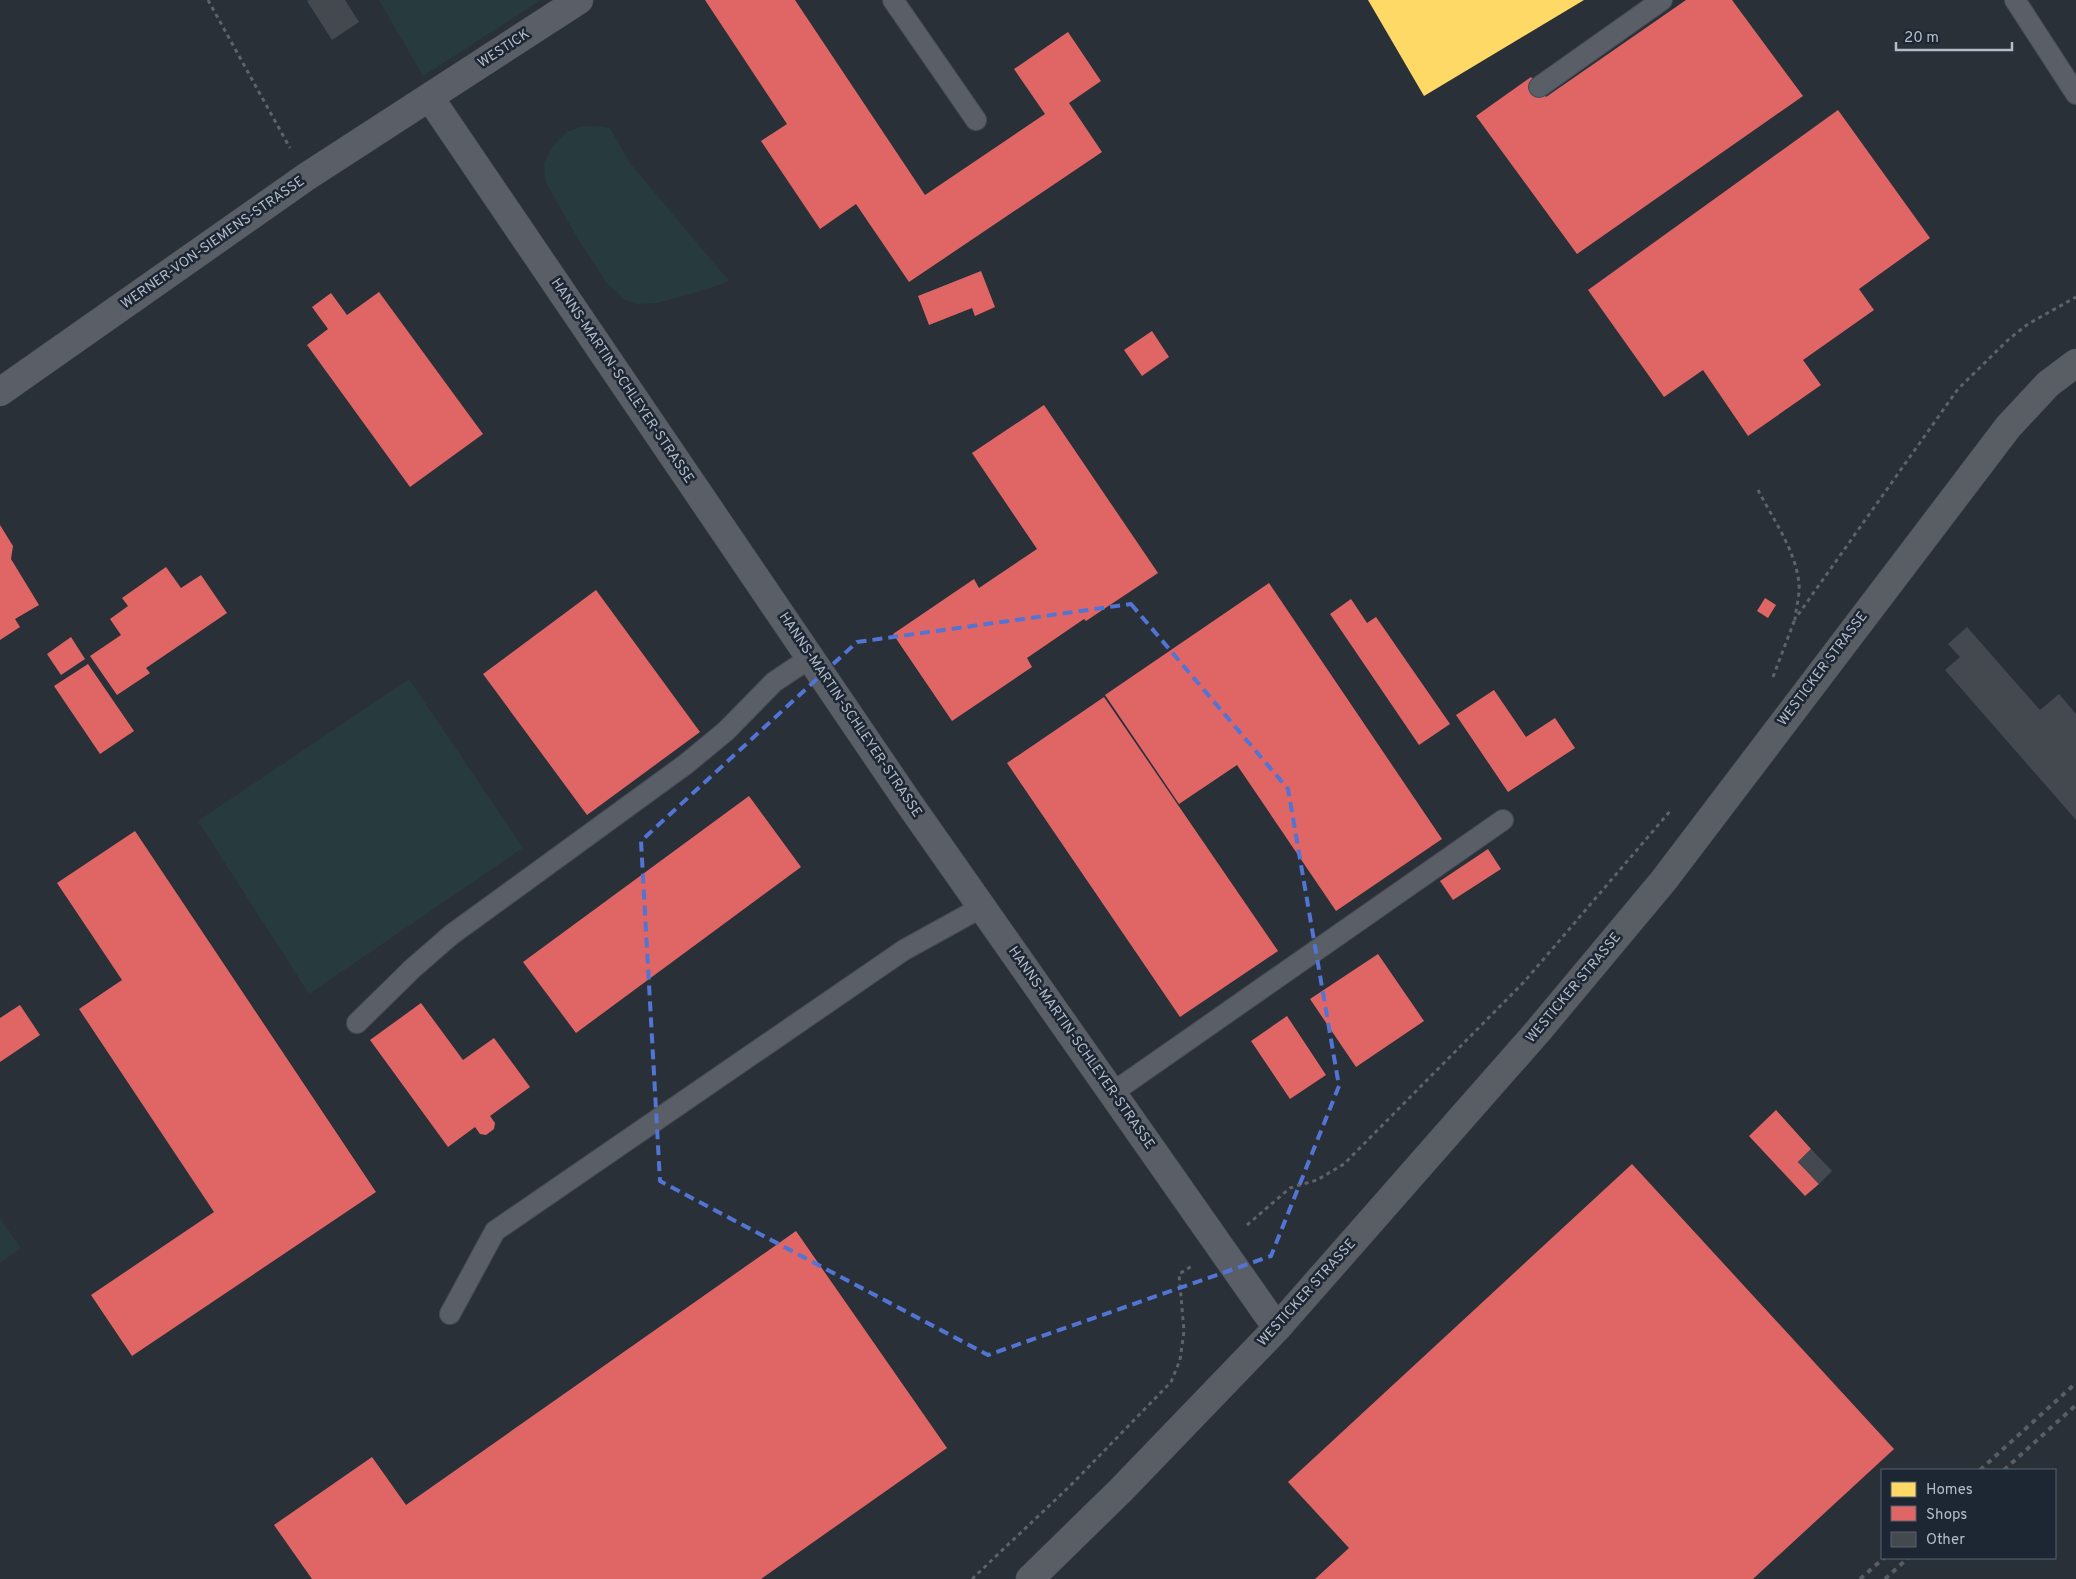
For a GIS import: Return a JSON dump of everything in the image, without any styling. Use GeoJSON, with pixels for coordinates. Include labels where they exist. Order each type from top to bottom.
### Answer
{"type":"FeatureCollection","features":[{"type":"Feature","properties":{"kind":"main road","name":"WESTICKER STRASSE"},"geometry":{"type":"LineString","coordinates":[[1030,1579],[1120,1490],[1277,1328],[1538,1031],[1664,880],[2008,427],[2048,384],[2076,363]]}},
{"type":"Feature","properties":{"kind":"street","name":"WESTICK"},"geometry":{"type":"LineString","coordinates":[[430,98],[579,0]]}},
{"type":"Feature","properties":{"kind":"street","name":"WERNER-VON-SIEMENS-STRASSE"},"geometry":{"type":"LineString","coordinates":[[0,392],[306,177],[430,98]]}},
{"type":"Feature","properties":{"kind":"street","name":"HANNS-MARTIN-SCHLEYER-STRASSE"},"geometry":{"type":"LineString","coordinates":[[430,98],[810,658],[1277,1328]]}},
{"type":"Feature","properties":{"kind":"lane"},"geometry":{"type":"LineString","coordinates":[[893,0],[976,120]]}},
{"type":"Feature","properties":{"kind":"lane"},"geometry":{"type":"LineString","coordinates":[[1539,87],[1662,0]]}},
{"type":"Feature","properties":{"kind":"lane"},"geometry":{"type":"LineString","coordinates":[[2015,0],[2076,94]]}},
{"type":"Feature","properties":{"kind":"lane"},"geometry":{"type":"LineString","coordinates":[[357,1023],[412,969],[451,935],[686,764],[726,732],[774,682],[810,658]]}},
{"type":"Feature","properties":{"kind":"lane"},"geometry":{"type":"LineString","coordinates":[[1112,1093],[1502,820]]}},
{"type":"Feature","properties":{"kind":"lane"},"geometry":{"type":"LineString","coordinates":[[450,1314],[495,1231],[904,950],[982,907]]}},
{"type":"Feature","properties":{"kind":"path"},"geometry":{"type":"LineString","coordinates":[[208,0],[306,177]]}},
{"type":"Feature","properties":{"kind":"path"},"geometry":{"type":"LineString","coordinates":[[1771,681],[1795,619],[1958,389],[2009,339],[2028,324],[2076,297]]}},
{"type":"Feature","properties":{"kind":"path"},"geometry":{"type":"LineString","coordinates":[[1758,490],[1791,555],[1796,570],[1799,586],[1795,619]]}},
{"type":"Feature","properties":{"kind":"path"},"geometry":{"type":"LineString","coordinates":[[972,1579],[1071,1484],[1171,1382],[1180,1360],[1184,1331],[1179,1274],[1221,1248],[1290,1188],[1317,1180],[1344,1164],[1524,982],[1674,806]]}},
{"type":"Feature","properties":{"kind":"highlighted area"},"geometry":{"type":"Polygon","coordinates":[[[1131,604],[1288,789],[1339,1086],[1271,1256],[988,1355],[660,1181],[641,841],[857,642],[1131,604]]]}},
{"type":"Feature","properties":{"kind":"green space"},"geometry":{"type":"Polygon","coordinates":[[[379,0],[541,0],[423,76],[379,0]]]}},
{"type":"Feature","properties":{"kind":"green space"},"geometry":{"type":"Polygon","coordinates":[[[598,126],[610,128],[629,162],[729,281],[708,289],[657,303],[638,304],[625,300],[606,282],[578,239],[545,181],[544,163],[553,146],[567,132],[580,127],[598,126]]]}},
{"type":"Feature","properties":{"kind":"green space"},"geometry":{"type":"Polygon","coordinates":[[[409,679],[523,848],[309,994],[198,821],[409,679]]]}},
{"type":"Feature","properties":{"kind":"green space"},"geometry":{"type":"Polygon","coordinates":[[[0,1218],[21,1248],[0,1263],[0,1218]]]}},
{"type":"Feature","properties":{"kind":"building: Homes"},"geometry":{"type":"Polygon","coordinates":[[[1368,0],[1584,0],[1424,96],[1368,0]]]}},
{"type":"Feature","properties":{"kind":"building: Shops"},"geometry":{"type":"Polygon","coordinates":[[[705,0],[795,0],[925,195],[1045,114],[1014,69],[1068,32],[1101,81],[1069,103],[1102,152],[909,282],[856,204],[820,229],[761,141],[787,124],[705,0]]]}},
{"type":"Feature","properties":{"kind":"building: Shops"},"geometry":{"type":"Polygon","coordinates":[[[1686,0],[1732,0],[1803,96],[1577,254],[1476,116],[1531,77],[1546,97],[1686,0]]]}},
{"type":"Feature","properties":{"kind":"building: Shops"},"geometry":{"type":"Polygon","coordinates":[[[1838,110],[1930,238],[1859,289],[1874,310],[1803,360],[1821,385],[1748,436],[1703,370],[1664,397],[1588,290],[1838,110]]]}},
{"type":"Feature","properties":{"kind":"building: Shops"},"geometry":{"type":"Polygon","coordinates":[[[981,271],[995,307],[975,316],[972,308],[929,325],[918,296],[981,271]]]}},
{"type":"Feature","properties":{"kind":"building: Shops"},"geometry":{"type":"Polygon","coordinates":[[[379,292],[483,434],[410,487],[307,345],[328,329],[312,307],[331,293],[347,315],[379,292]]]}},
{"type":"Feature","properties":{"kind":"building: Shops"},"geometry":{"type":"Polygon","coordinates":[[[1152,331],[1169,357],[1142,376],[1124,350],[1152,331]]]}},
{"type":"Feature","properties":{"kind":"building: Shops"},"geometry":{"type":"Polygon","coordinates":[[[1044,405],[1158,573],[1086,621],[1084,619],[1027,658],[1032,667],[952,721],[893,634],[974,579],[979,588],[1037,549],[972,453],[1044,405]]]}},
{"type":"Feature","properties":{"kind":"building: Shops"},"geometry":{"type":"Polygon","coordinates":[[[0,525],[13,546],[11,559],[39,605],[15,619],[20,627],[0,640],[0,525]]]}},
{"type":"Feature","properties":{"kind":"building: Shops"},"geometry":{"type":"Polygon","coordinates":[[[166,567],[181,588],[201,575],[227,613],[146,668],[150,673],[117,695],[90,656],[121,635],[110,619],[128,606],[122,598],[166,567]]]}},
{"type":"Feature","properties":{"kind":"building: Shops"},"geometry":{"type":"Polygon","coordinates":[[[1269,583],[1442,839],[1336,911],[1237,765],[1179,804],[1105,695],[1269,583]]]}},
{"type":"Feature","properties":{"kind":"building: Shops"},"geometry":{"type":"Polygon","coordinates":[[[596,590],[700,732],[587,815],[483,674],[596,590]]]}},
{"type":"Feature","properties":{"kind":"building: Shops"},"geometry":{"type":"Polygon","coordinates":[[[1765,598],[1776,605],[1768,618],[1757,611],[1765,598]]]}},
{"type":"Feature","properties":{"kind":"building: Shops"},"geometry":{"type":"Polygon","coordinates":[[[1351,599],[1367,623],[1376,617],[1450,724],[1419,745],[1330,614],[1351,599]]]}},
{"type":"Feature","properties":{"kind":"building: Shops"},"geometry":{"type":"Polygon","coordinates":[[[71,637],[85,659],[61,675],[47,654],[71,637]]]}},
{"type":"Feature","properties":{"kind":"building: Shops"},"geometry":{"type":"Polygon","coordinates":[[[88,664],[134,731],[100,754],[54,686],[88,664]]]}},
{"type":"Feature","properties":{"kind":"building: Shops"},"geometry":{"type":"Polygon","coordinates":[[[1494,690],[1526,737],[1555,718],[1575,748],[1508,792],[1456,715],[1494,690]]]}},
{"type":"Feature","properties":{"kind":"building: Shops"},"geometry":{"type":"Polygon","coordinates":[[[1104,697],[1278,951],[1180,1017],[1007,763],[1104,697]]]}},
{"type":"Feature","properties":{"kind":"building: Shops"},"geometry":{"type":"Polygon","coordinates":[[[749,796],[801,867],[576,1033],[523,962],[749,796]]]}},
{"type":"Feature","properties":{"kind":"building: Shops"},"geometry":{"type":"Polygon","coordinates":[[[135,831],[376,1192],[132,1356],[91,1295],[214,1212],[79,1009],[122,980],[57,883],[135,831]]]}},
{"type":"Feature","properties":{"kind":"building: Shops"},"geometry":{"type":"Polygon","coordinates":[[[1488,849],[1501,869],[1453,900],[1440,881],[1488,849]]]}},
{"type":"Feature","properties":{"kind":"building: Shops"},"geometry":{"type":"Polygon","coordinates":[[[1378,954],[1424,1021],[1356,1067],[1310,999],[1378,954]]]}},
{"type":"Feature","properties":{"kind":"building: Shops"},"geometry":{"type":"Polygon","coordinates":[[[421,1003],[463,1060],[494,1038],[530,1087],[490,1116],[495,1123],[494,1129],[486,1135],[480,1134],[475,1127],[448,1147],[370,1040],[421,1003]]]}},
{"type":"Feature","properties":{"kind":"building: Shops"},"geometry":{"type":"Polygon","coordinates":[[[20,1005],[40,1035],[0,1062],[0,1018],[20,1005]]]}},
{"type":"Feature","properties":{"kind":"building: Shops"},"geometry":{"type":"Polygon","coordinates":[[[1287,1016],[1326,1075],[1290,1099],[1251,1041],[1287,1016]]]}},
{"type":"Feature","properties":{"kind":"building: Shops"},"geometry":{"type":"Polygon","coordinates":[[[1776,1110],[1811,1149],[1798,1162],[1819,1184],[1805,1196],[1749,1136],[1776,1110]]]}},
{"type":"Feature","properties":{"kind":"building: Shops"},"geometry":{"type":"Polygon","coordinates":[[[1632,1164],[1894,1449],[1753,1579],[1315,1579],[1349,1548],[1288,1482],[1632,1164]]]}},
{"type":"Feature","properties":{"kind":"building: Shops"},"geometry":{"type":"Polygon","coordinates":[[[796,1231],[947,1448],[761,1579],[312,1579],[274,1525],[372,1457],[406,1505],[796,1231]]]}},
{"type":"Feature","properties":{"kind":"building: Other"},"geometry":{"type":"Polygon","coordinates":[[[345,0],[359,22],[332,40],[307,1],[345,0]]]}},
{"type":"Feature","properties":{"kind":"building: Other"},"geometry":{"type":"Polygon","coordinates":[[[1967,627],[2040,710],[2059,694],[2076,714],[2076,820],[1945,670],[1960,657],[1948,644],[1967,627]]]}},
{"type":"Feature","properties":{"kind":"building: Other"},"geometry":{"type":"Polygon","coordinates":[[[1811,1149],[1832,1171],[1819,1184],[1798,1162],[1811,1149]]]}},
{"type":"Feature","properties":{"kind":"railway"},"geometry":{"type":"LineString","coordinates":[[1981,1469],[2076,1383]]}},
{"type":"Feature","properties":{"kind":"railway"},"geometry":{"type":"LineString","coordinates":[[2005,1469],[2076,1405]]}},
{"type":"Feature","properties":{"kind":"railway"},"geometry":{"type":"LineString","coordinates":[[1860,1579],[1883,1559]]}},
{"type":"Feature","properties":{"kind":"railway"},"geometry":{"type":"LineString","coordinates":[[1885,1579],[1907,1559]]}}]}
